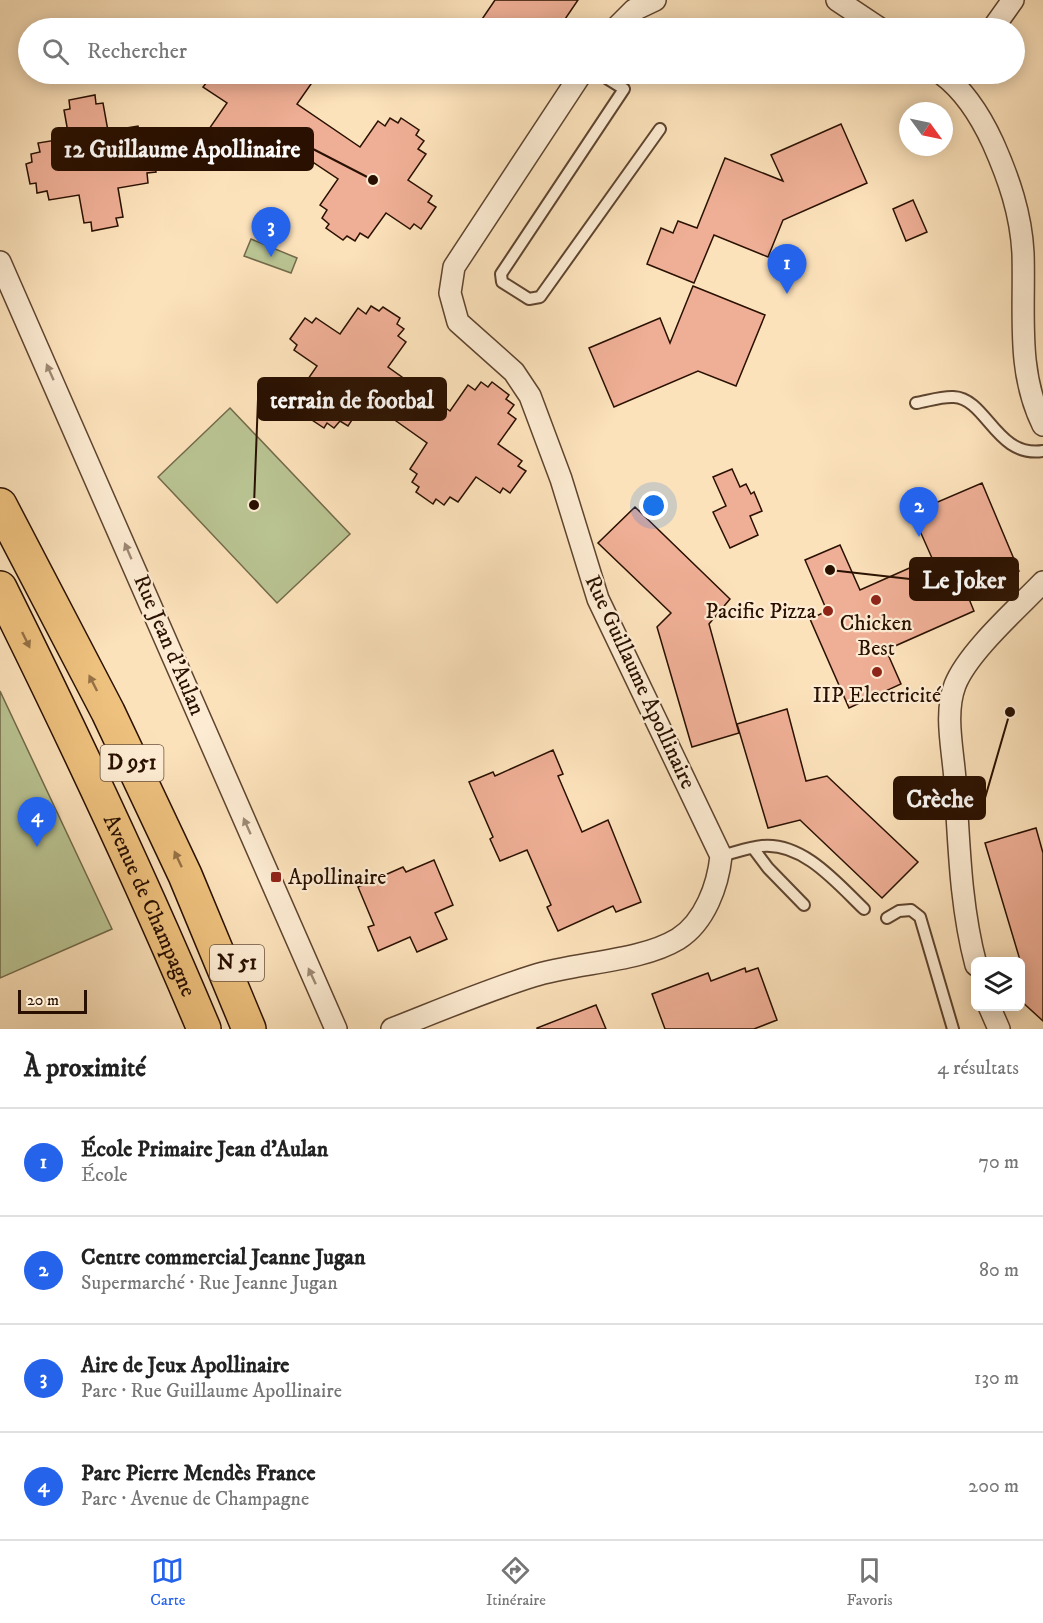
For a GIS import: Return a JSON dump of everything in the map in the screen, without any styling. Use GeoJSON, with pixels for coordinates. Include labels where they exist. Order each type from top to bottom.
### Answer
{"type":"FeatureCollection","features":[{"type":"Feature","properties":{"kind":"main road","name":"Avenue de Champagne"},"geometry":{"type":"LineString","coordinates":[[0,505],[108,712],[196,902],[249,1029]]}},
{"type":"Feature","properties":{"kind":"main road","name":"Avenue de Champagne"},"geometry":{"type":"LineString","coordinates":[[0,588],[121,837],[204,1029]]}},
{"type":"Feature","properties":{"kind":"main road","name":"N 51"},"geometry":{"type":"LineString","coordinates":[[196,902],[238,965],[271,1029]]}},
{"type":"Feature","properties":{"kind":"street"},"geometry":{"type":"LineString","coordinates":[[626,18],[634,10],[655,0]]}},
{"type":"Feature","properties":{"kind":"street"},"geometry":{"type":"LineString","coordinates":[[837,0],[864,18]]}},
{"type":"Feature","properties":{"kind":"street"},"geometry":{"type":"LineString","coordinates":[[1000,18],[1013,0]]}},
{"type":"Feature","properties":{"kind":"street","name":"Rue Guillaume Apollinaire"},"geometry":{"type":"LineString","coordinates":[[574,84],[454,267],[450,293],[459,322],[514,372],[530,396],[561,479],[598,599],[721,856]]}},
{"type":"Feature","properties":{"kind":"street"},"geometry":{"type":"LineString","coordinates":[[956,84],[984,125],[1009,178],[1016,201],[1023,251],[1023,357],[1035,409],[1043,425]]}},
{"type":"Feature","properties":{"kind":"street","name":"Rue Jean d'Aulan"},"geometry":{"type":"LineString","coordinates":[[0,262],[336,1029]]}},
{"type":"Feature","properties":{"kind":"street"},"geometry":{"type":"LineString","coordinates":[[974,957],[963,900],[951,728],[952,699],[961,673],[971,658],[1043,582]]}},
{"type":"Feature","properties":{"kind":"street"},"geometry":{"type":"LineString","coordinates":[[392,1029],[534,975],[652,951],[680,938],[704,911],[719,878],[721,856]]}},
{"type":"Feature","properties":{"kind":"street"},"geometry":{"type":"LineString","coordinates":[[991,1011],[999,1029]]}},
{"type":"Feature","properties":{"kind":"lane"},"geometry":{"type":"LineString","coordinates":[[616,84],[624,89],[501,274],[502,282],[529,298],[540,297],[660,129]]}},
{"type":"Feature","properties":{"kind":"lane"},"geometry":{"type":"LineString","coordinates":[[916,403],[956,397],[974,407],[997,432],[1020,451],[1043,451]]}},
{"type":"Feature","properties":{"kind":"lane"},"geometry":{"type":"LineString","coordinates":[[721,856],[753,848],[783,847],[805,857],[832,878],[864,909]]}},
{"type":"Feature","properties":{"kind":"lane"},"geometry":{"type":"LineString","coordinates":[[753,848],[768,868],[804,905]]}},
{"type":"Feature","properties":{"kind":"lane"},"geometry":{"type":"LineString","coordinates":[[887,918],[899,911],[911,910],[920,916],[953,1029]]}},
{"type":"Feature","properties":{"kind":"green space"},"geometry":{"type":"Polygon","coordinates":[[[251,239],[297,258],[291,273],[244,256],[251,239]]]}},
{"type":"Feature","properties":{"kind":"green space"},"geometry":{"type":"Polygon","coordinates":[[[230,408],[350,534],[277,603],[158,477],[230,408]]]}},
{"type":"Feature","properties":{"kind":"green space"},"geometry":{"type":"Polygon","coordinates":[[[0,691],[112,929],[0,978],[0,691]]]}},
{"type":"Feature","properties":{"kind":"building"},"geometry":{"type":"Polygon","coordinates":[[[495,0],[578,0],[566,18],[483,18],[495,0]]]}},
{"type":"Feature","properties":{"kind":"building"},"geometry":{"type":"Polygon","coordinates":[[[205,84],[311,84],[297,104],[360,147],[378,121],[385,126],[390,118],[398,123],[401,118],[419,130],[416,135],[424,141],[418,149],[426,154],[408,180],[432,196],[428,202],[436,207],[421,229],[414,224],[410,229],[386,213],[368,238],[360,233],[355,241],[347,236],[343,240],[326,228],[329,224],[322,218],[327,210],[320,205],[338,179],[275,137],[257,162],[250,157],[244,165],[237,160],[234,165],[216,153],[220,148],[211,142],[217,135],[209,129],[227,103],[203,87],[205,84]]]}},
{"type":"Feature","properties":{"kind":"building"},"geometry":{"type":"Polygon","coordinates":[[[95,95],[96,104],[103,103],[108,131],[138,126],[140,135],[149,133],[151,142],[157,141],[160,161],[154,162],[156,172],[147,173],[148,183],[118,188],[123,217],[116,218],[118,226],[92,231],[91,222],[84,223],[79,195],[49,200],[47,191],[37,193],[36,183],[30,184],[26,164],[32,162],[31,154],[40,152],[38,143],[69,138],[64,110],[70,109],[69,100],[95,95]]]}},
{"type":"Feature","properties":{"kind":"building"},"geometry":{"type":"Polygon","coordinates":[[[841,124],[867,183],[783,220],[768,257],[714,235],[694,283],[647,264],[661,228],[673,233],[678,221],[697,228],[725,158],[783,181],[771,155],[841,124]]]}},
{"type":"Feature","properties":{"kind":"building"},"geometry":{"type":"Polygon","coordinates":[[[913,200],[927,232],[906,241],[893,209],[913,200]]]}},
{"type":"Feature","properties":{"kind":"building"},"geometry":{"type":"Polygon","coordinates":[[[693,286],[765,315],[736,386],[698,371],[614,407],[589,348],[660,318],[670,343],[693,286]]]}},
{"type":"Feature","properties":{"kind":"building"},"geometry":{"type":"Polygon","coordinates":[[[371,306],[379,311],[383,307],[400,318],[397,324],[404,329],[398,336],[406,342],[388,367],[450,411],[468,385],[475,390],[481,382],[488,387],[492,382],[509,395],[506,399],[514,405],[508,413],[516,419],[498,444],[522,461],[518,466],[526,471],[510,493],[503,488],[500,493],[476,477],[458,502],[450,497],[444,505],[436,499],[433,504],[416,492],[419,487],[412,482],[417,474],[410,469],[427,443],[389,416],[365,400],[348,426],[340,421],[334,428],[327,423],[324,428],[306,416],[310,411],[302,406],[307,398],[299,392],[317,366],[294,350],[297,345],[290,339],[305,318],[312,323],[316,318],[340,334],[358,308],[366,314],[371,306]]]}},
{"type":"Feature","properties":{"kind":"building"},"geometry":{"type":"Polygon","coordinates":[[[732,469],[740,487],[746,484],[751,494],[754,492],[762,511],[750,516],[758,535],[730,548],[713,512],[726,506],[713,477],[732,469]]]}},
{"type":"Feature","properties":{"kind":"building"},"geometry":{"type":"Polygon","coordinates":[[[982,483],[1019,571],[967,594],[974,611],[886,650],[901,684],[849,708],[810,619],[827,611],[805,560],[840,545],[860,590],[932,558],[912,513],[982,483]]]}},
{"type":"Feature","properties":{"kind":"building"},"geometry":{"type":"Polygon","coordinates":[[[635,507],[730,599],[709,624],[739,733],[692,747],[657,627],[671,613],[598,543],[635,507]]]}},
{"type":"Feature","properties":{"kind":"building"},"geometry":{"type":"Polygon","coordinates":[[[787,709],[806,781],[827,776],[918,862],[882,898],[800,820],[768,828],[737,724],[787,709]]]}},
{"type":"Feature","properties":{"kind":"building"},"geometry":{"type":"Polygon","coordinates":[[[553,750],[563,774],[558,776],[582,832],[608,820],[641,902],[616,912],[613,906],[558,931],[547,907],[551,905],[527,850],[500,861],[490,839],[493,837],[469,782],[493,772],[495,776],[553,750]]]}},
{"type":"Feature","properties":{"kind":"building"},"geometry":{"type":"Polygon","coordinates":[[[1036,828],[1043,853],[1043,1021],[1025,1005],[1025,957],[1019,957],[985,843],[1036,828]]]}},
{"type":"Feature","properties":{"kind":"building"},"geometry":{"type":"Polygon","coordinates":[[[434,860],[453,905],[435,913],[447,939],[417,952],[410,937],[378,951],[368,927],[374,925],[358,887],[403,867],[406,872],[434,860]]]}},
{"type":"Feature","properties":{"kind":"building"},"geometry":{"type":"Polygon","coordinates":[[[745,968],[746,972],[758,968],[777,1020],[754,1029],[665,1029],[652,994],[708,973],[711,981],[745,968]]]}},
{"type":"Feature","properties":{"kind":"building"},"geometry":{"type":"Polygon","coordinates":[[[596,1005],[606,1029],[537,1029],[537,1028],[596,1005]]]}},
{"type":"Feature","properties":{"kind":"place","name":"12 Guillaume Apollinaire"},"geometry":{"type":"Point","coordinates":[373,180]}},
{"type":"Feature","properties":{"kind":"place","name":"Aire de Jeux Apollinaire"},"geometry":{"type":"Point","coordinates":[271,257]}},
{"type":"Feature","properties":{"kind":"place","name":"École Primaire Jean d'Aulan"},"geometry":{"type":"Point","coordinates":[787,294]}},
{"type":"Feature","properties":{"kind":"place","name":"terrain de footbal"},"geometry":{"type":"Point","coordinates":[254,505]}},
{"type":"Feature","properties":{"kind":"place","name":"Centre commercial Jeanne Jugan"},"geometry":{"type":"Point","coordinates":[919,537]}},
{"type":"Feature","properties":{"kind":"place","name":"Le Joker"},"geometry":{"type":"Point","coordinates":[830,570]}},
{"type":"Feature","properties":{"kind":"place","name":"Chicken Best"},"geometry":{"type":"Point","coordinates":[876,600]}},
{"type":"Feature","properties":{"kind":"place","name":"Pacific Pizza"},"geometry":{"type":"Point","coordinates":[828,611]}},
{"type":"Feature","properties":{"kind":"place","name":"IIP Electricité"},"geometry":{"type":"Point","coordinates":[877,672]}},
{"type":"Feature","properties":{"kind":"place","name":"Crèche"},"geometry":{"type":"Point","coordinates":[1010,712]}},
{"type":"Feature","properties":{"kind":"place","name":"Parc Pierre Mendès France"},"geometry":{"type":"Point","coordinates":[37,847]}},
{"type":"Feature","properties":{"kind":"place","name":"Apollinaire"},"geometry":{"type":"Point","coordinates":[276,877]}}]}
